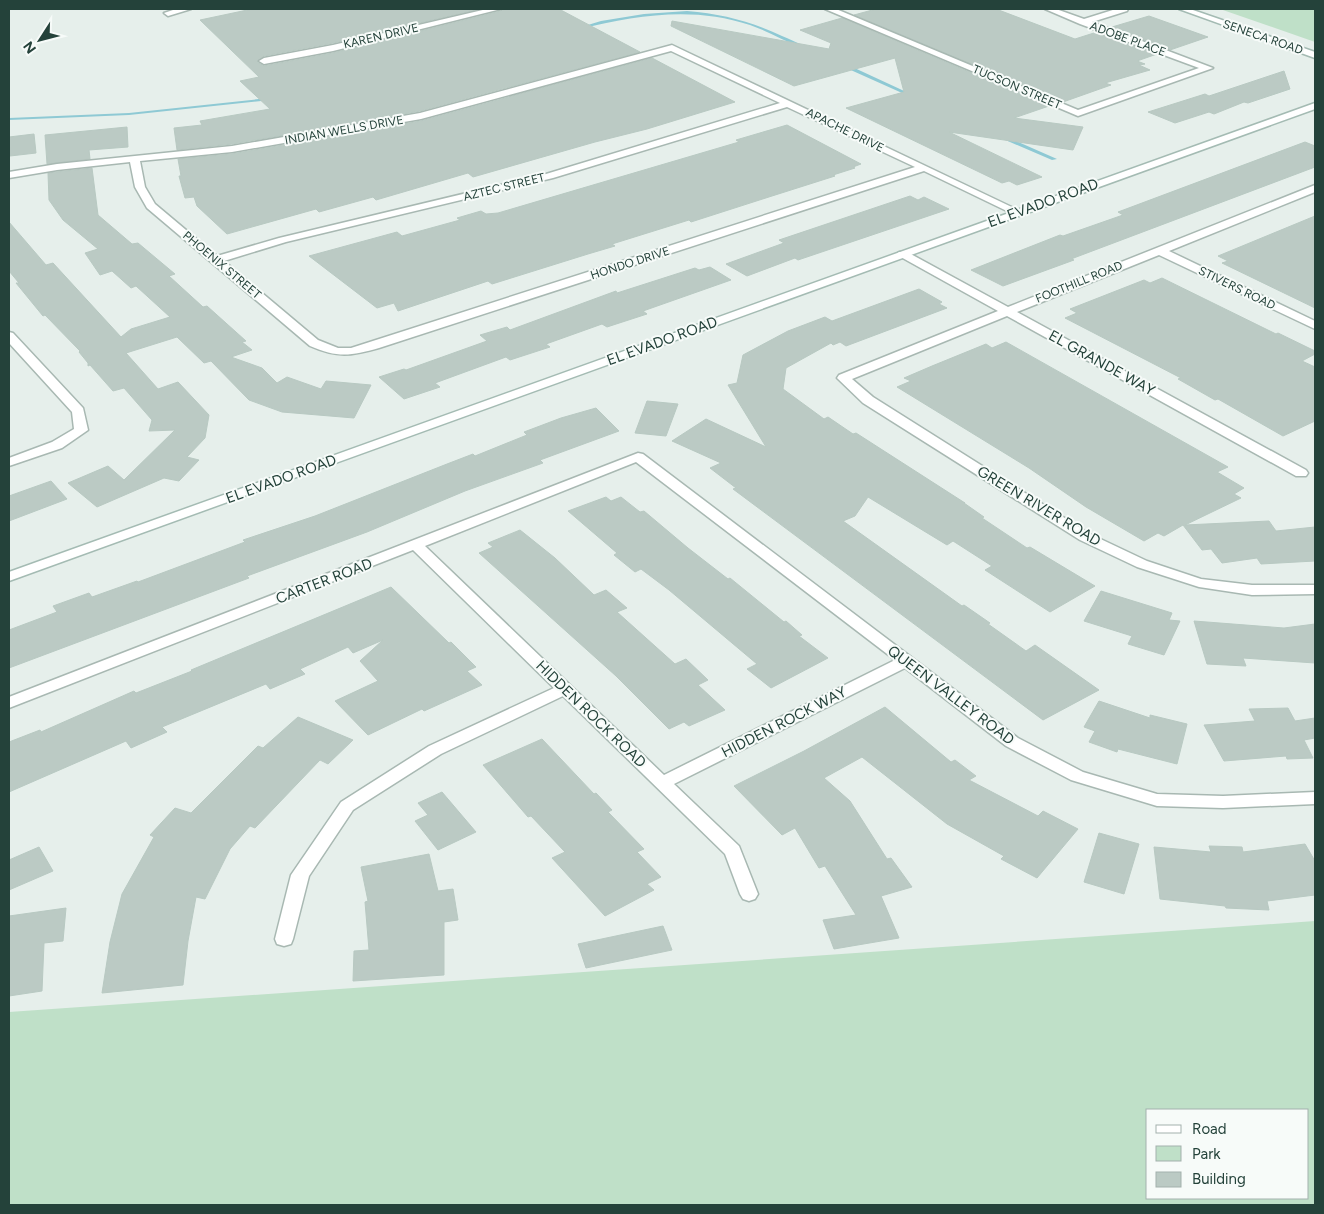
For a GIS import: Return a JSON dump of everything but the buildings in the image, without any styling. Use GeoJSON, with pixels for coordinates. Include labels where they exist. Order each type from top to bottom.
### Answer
{"type":"FeatureCollection","features":[{"type":"Feature","properties":{"kind":"street"},"geometry":{"type":"LineString","coordinates":[[168,13],[187,9]]}},
{"type":"Feature","properties":{"kind":"street","name":"KAREN DRIVE"},"geometry":{"type":"LineString","coordinates":[[264,61],[333,48],[497,9]]}},
{"type":"Feature","properties":{"kind":"street","name":"TUCSON STREET"},"geometry":{"type":"LineString","coordinates":[[829,9],[1078,113],[1208,68]]}},
{"type":"Feature","properties":{"kind":"street","name":"ADOBE PLACE"},"geometry":{"type":"LineString","coordinates":[[1049,9],[1208,68]]}},
{"type":"Feature","properties":{"kind":"street"},"geometry":{"type":"LineString","coordinates":[[1083,22],[1124,9]]}},
{"type":"Feature","properties":{"kind":"street","name":"SENECA ROAD"},"geometry":{"type":"LineString","coordinates":[[1183,9],[1315,55]]}},
{"type":"Feature","properties":{"kind":"street","name":"APACHE DRIVE"},"geometry":{"type":"LineString","coordinates":[[672,48],[1017,212]]}},
{"type":"Feature","properties":{"kind":"street","name":"INDIAN WELLS DRIVE"},"geometry":{"type":"LineString","coordinates":[[9,175],[57,167],[232,149],[421,116],[672,48]]}},
{"type":"Feature","properties":{"kind":"street","name":"AZTEC STREET"},"geometry":{"type":"LineString","coordinates":[[216,260],[283,240],[549,176],[789,103]]}},
{"type":"Feature","properties":{"kind":"street","name":"EL EVADO ROAD"},"geometry":{"type":"LineString","coordinates":[[9,577],[1315,106]]}},
{"type":"Feature","properties":{"kind":"street","name":"PHOENIX STREET"},"geometry":{"type":"LineString","coordinates":[[135,160],[140,186],[151,206],[314,342],[334,352]]}},
{"type":"Feature","properties":{"kind":"street","name":"HONDO DRIVE"},"geometry":{"type":"LineString","coordinates":[[334,352],[356,350],[375,345],[924,168]]}},
{"type":"Feature","properties":{"kind":"street","name":"FOOTHILL ROAD"},"geometry":{"type":"LineString","coordinates":[[843,378],[1315,188]]}},
{"type":"Feature","properties":{"kind":"street","name":"STIVERS ROAD"},"geometry":{"type":"LineString","coordinates":[[1158,250],[1315,326]]}},
{"type":"Feature","properties":{"kind":"street","name":"EL GRANDE WAY"},"geometry":{"type":"LineString","coordinates":[[903,254],[1301,473]]}},
{"type":"Feature","properties":{"kind":"street"},"geometry":{"type":"LineString","coordinates":[[9,336],[78,411],[81,430],[57,446],[9,462]]}},
{"type":"Feature","properties":{"kind":"street","name":"GREEN RIVER ROAD"},"geometry":{"type":"LineString","coordinates":[[843,378],[868,400],[1085,537],[1142,564],[1199,583],[1252,590],[1315,590]]}},
{"type":"Feature","properties":{"kind":"street","name":"CARTER ROAD"},"geometry":{"type":"LineString","coordinates":[[9,703],[638,457]]}},
{"type":"Feature","properties":{"kind":"street","name":"QUEEN VALLEY ROAD"},"geometry":{"type":"LineString","coordinates":[[638,457],[1012,742],[1077,776],[1157,800],[1223,802],[1315,798]]}},
{"type":"Feature","properties":{"kind":"street","name":"HIDDEN ROCK ROAD"},"geometry":{"type":"LineString","coordinates":[[416,545],[733,851],[749,894]]}},
{"type":"Feature","properties":{"kind":"street","name":"HIDDEN ROCK WAY"},"geometry":{"type":"LineString","coordinates":[[662,783],[906,661]]}},
{"type":"Feature","properties":{"kind":"street"},"geometry":{"type":"LineString","coordinates":[[284,939],[300,874],[347,806],[435,750],[565,689]]}},
{"type":"Feature","properties":{"kind":"green space"},"geometry":{"type":"Polygon","coordinates":[[[1220,9],[1315,9],[1315,42],[1220,9]]]}},
{"type":"Feature","properties":{"kind":"green space"},"geometry":{"type":"Polygon","coordinates":[[[1315,921],[1315,1205],[9,1205],[9,1012],[1315,921]]]}},
{"type":"Feature","properties":{"kind":"waterway"},"geometry":{"type":"LineString","coordinates":[[580,28],[644,15],[666,13],[709,14],[751,24],[801,46]]}},
{"type":"Feature","properties":{"kind":"waterway"},"geometry":{"type":"LineString","coordinates":[[846,66],[913,96]]}},
{"type":"Feature","properties":{"kind":"waterway"},"geometry":{"type":"LineString","coordinates":[[9,119],[129,114],[269,99]]}},
{"type":"Feature","properties":{"kind":"waterway"},"geometry":{"type":"LineString","coordinates":[[1005,138],[1054,159]]}}]}
